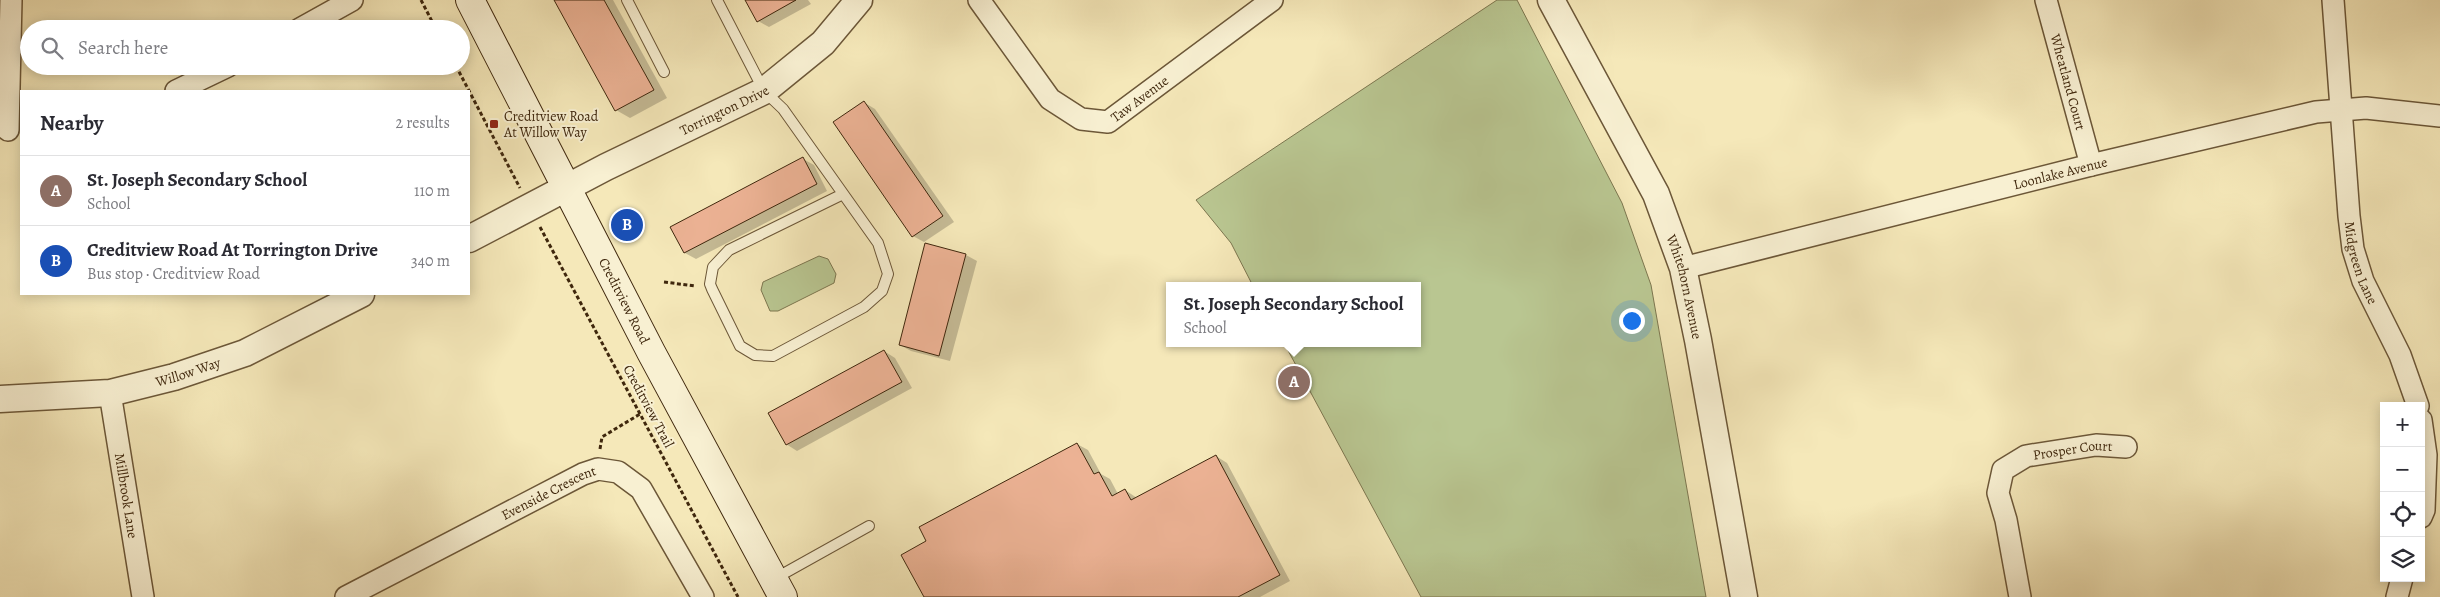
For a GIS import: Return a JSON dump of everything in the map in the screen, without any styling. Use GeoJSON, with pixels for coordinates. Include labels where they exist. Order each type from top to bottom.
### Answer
{"type":"FeatureCollection","features":[{"type":"Feature","properties":{"kind":"main road","name":"Creditview Road"},"geometry":{"type":"LineString","coordinates":[[470,0],[566,188],[778,588]]}},
{"type":"Feature","properties":{"kind":"street"},"geometry":{"type":"LineString","coordinates":[[10,129],[11,0]]}},
{"type":"Feature","properties":{"kind":"street"},"geometry":{"type":"LineString","coordinates":[[316,20],[352,0]]}},
{"type":"Feature","properties":{"kind":"street","name":"Torrington Drive"},"geometry":{"type":"LineString","coordinates":[[566,188],[764,91],[822,43],[859,0]]}},
{"type":"Feature","properties":{"kind":"street","name":"Taw Avenue"},"geometry":{"type":"LineString","coordinates":[[979,0],[1050,99],[1081,119],[1108,122],[1272,0]]}},
{"type":"Feature","properties":{"kind":"street","name":"Whitehorn Avenue"},"geometry":{"type":"LineString","coordinates":[[1551,0],[1656,194],[1683,268],[1698,340],[1744,597]]}},
{"type":"Feature","properties":{"kind":"street","name":"Wheatland Court"},"geometry":{"type":"LineString","coordinates":[[2046,0],[2091,165]]}},
{"type":"Feature","properties":{"kind":"street","name":"Midgreen Lane"},"geometry":{"type":"LineString","coordinates":[[2333,0],[2353,250],[2363,281],[2400,355],[2417,402]]}},
{"type":"Feature","properties":{"kind":"street"},"geometry":{"type":"LineString","coordinates":[[178,90],[209,75]]}},
{"type":"Feature","properties":{"kind":"street","name":"Loonlake Avenue"},"geometry":{"type":"LineString","coordinates":[[1683,268],[2091,165],[2316,112],[2366,108],[2440,116]]}},
{"type":"Feature","properties":{"kind":"street"},"geometry":{"type":"LineString","coordinates":[[470,238],[566,188]]}},
{"type":"Feature","properties":{"kind":"street","name":"Willow Way"},"geometry":{"type":"LineString","coordinates":[[0,399],[110,393],[174,377],[245,353],[359,295]]}},
{"type":"Feature","properties":{"kind":"street","name":"Millbrook Lane"},"geometry":{"type":"LineString","coordinates":[[110,393],[143,597]]}},
{"type":"Feature","properties":{"kind":"street"},"geometry":{"type":"LineString","coordinates":[[2425,431],[2433,454],[2425,504]]}},
{"type":"Feature","properties":{"kind":"street","name":"Prosper Court"},"geometry":{"type":"LineString","coordinates":[[2020,597],[2006,520],[1998,493],[2002,470],[2026,456],[2096,445],[2126,447]]}},
{"type":"Feature","properties":{"kind":"street","name":"Evenside Crescent"},"geometry":{"type":"LineString","coordinates":[[346,597],[575,478],[598,469],[618,472],[641,489],[703,597]]}},
{"type":"Feature","properties":{"kind":"street"},"geometry":{"type":"LineString","coordinates":[[2397,597],[2401,582]]}},
{"type":"Feature","properties":{"kind":"lane"},"geometry":{"type":"LineString","coordinates":[[627,0],[664,72]]}},
{"type":"Feature","properties":{"kind":"lane"},"geometry":{"type":"LineString","coordinates":[[716,0],[764,91],[783,110],[843,194],[878,243],[888,274],[882,291],[864,307],[773,356],[755,355],[740,346],[710,284],[714,267],[729,250],[843,194]]}},
{"type":"Feature","properties":{"kind":"lane"},"geometry":{"type":"LineString","coordinates":[[778,588],[869,526]]}},
{"type":"Feature","properties":{"kind":"path"},"geometry":{"type":"LineString","coordinates":[[421,0],[431,20]]}},
{"type":"Feature","properties":{"kind":"path"},"geometry":{"type":"LineString","coordinates":[[461,75],[469,90]]}},
{"type":"Feature","properties":{"kind":"path"},"geometry":{"type":"LineString","coordinates":[[470,92],[518,183]]}},
{"type":"Feature","properties":{"kind":"path","name":"Creditview Trail"},"geometry":{"type":"LineString","coordinates":[[540,226],[738,597]]}},
{"type":"Feature","properties":{"kind":"path"},"geometry":{"type":"LineString","coordinates":[[664,282],[712,288]]}},
{"type":"Feature","properties":{"kind":"path"},"geometry":{"type":"LineString","coordinates":[[598,469],[602,437],[640,414]]}},
{"type":"Feature","properties":{"kind":"green space"},"geometry":{"type":"Polygon","coordinates":[[[1497,0],[1517,0],[1622,203],[1651,285],[1706,597],[1421,597],[1286,347],[1421,347],[1421,282],[1251,282],[1231,243],[1196,200],[1497,0]]]}},
{"type":"Feature","properties":{"kind":"green space"},"geometry":{"type":"Polygon","coordinates":[[[819,256],[828,259],[836,274],[834,283],[778,311],[770,311],[761,290],[763,282],[819,256]]]}},
{"type":"Feature","properties":{"kind":"building"},"geometry":{"type":"Polygon","coordinates":[[[554,0],[604,0],[654,90],[615,111],[554,0]]]}},
{"type":"Feature","properties":{"kind":"building"},"geometry":{"type":"Polygon","coordinates":[[[745,0],[796,0],[757,22],[745,0]]]}},
{"type":"Feature","properties":{"kind":"building"},"geometry":{"type":"Polygon","coordinates":[[[864,101],[943,216],[912,237],[833,122],[864,101]]]}},
{"type":"Feature","properties":{"kind":"building"},"geometry":{"type":"Polygon","coordinates":[[[803,157],[817,184],[684,253],[670,227],[803,157]]]}},
{"type":"Feature","properties":{"kind":"building"},"geometry":{"type":"Polygon","coordinates":[[[925,243],[966,254],[939,356],[899,345],[925,243]]]}},
{"type":"Feature","properties":{"kind":"building"},"geometry":{"type":"Polygon","coordinates":[[[884,350],[902,382],[786,445],[768,413],[884,350]]]}},
{"type":"Feature","properties":{"kind":"building"},"geometry":{"type":"Polygon","coordinates":[[[1077,443],[1094,474],[1099,472],[1112,496],[1125,489],[1131,500],[1216,455],[1280,575],[1238,597],[924,597],[901,555],[926,541],[919,527],[1077,443]]]}},
{"type":"Feature","properties":{"kind":"place","name":"Creditview Road At Willow Way"},"geometry":{"type":"Point","coordinates":[494,124]}},
{"type":"Feature","properties":{"kind":"place","name":"Creditview Road At Torrington Drive"},"geometry":{"type":"Point","coordinates":[627,225]}},
{"type":"Feature","properties":{"kind":"place","name":"St. Joseph Secondary School"},"geometry":{"type":"Point","coordinates":[1294,382]}}]}
